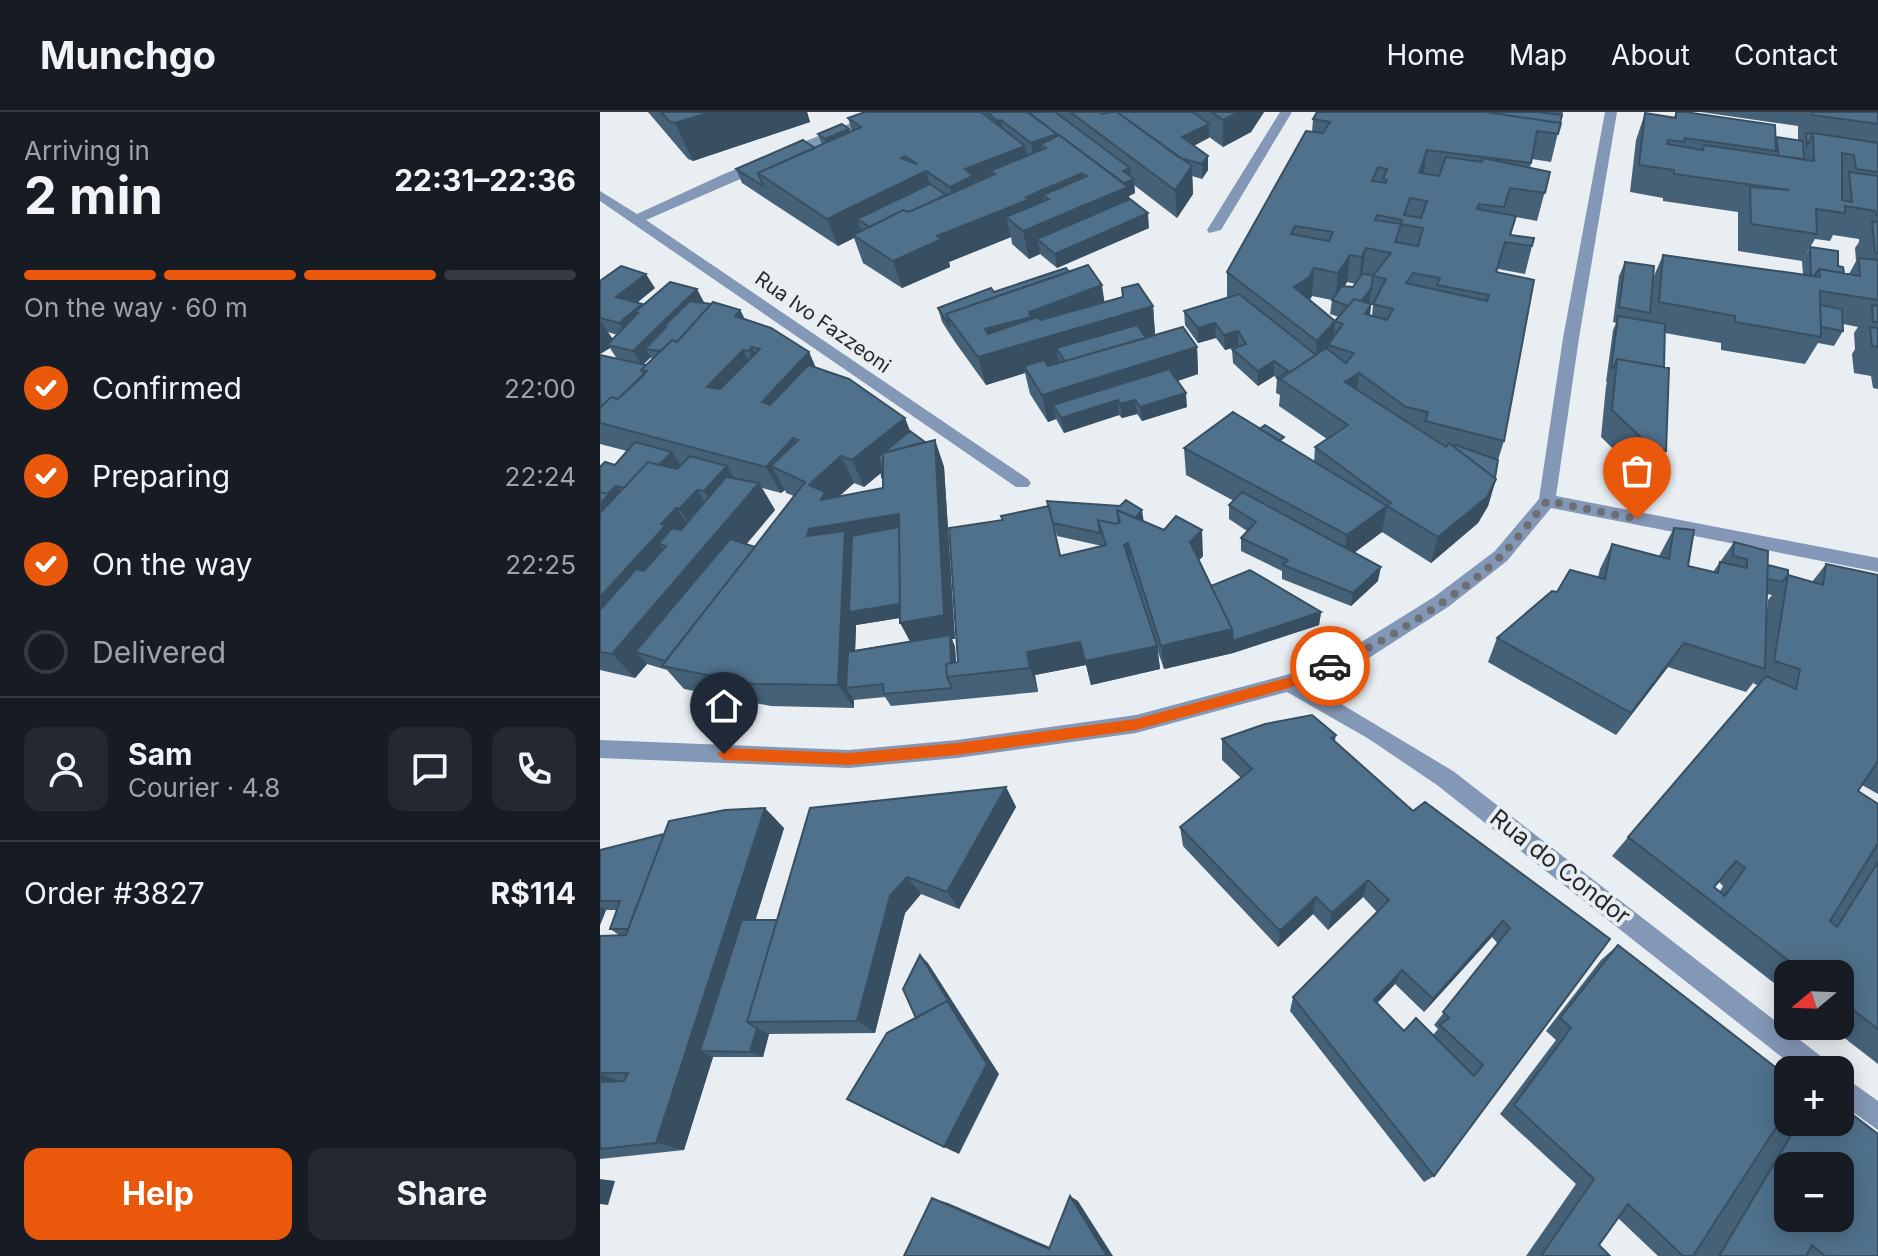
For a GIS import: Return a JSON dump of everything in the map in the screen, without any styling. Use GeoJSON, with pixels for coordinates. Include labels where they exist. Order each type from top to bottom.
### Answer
{"type":"FeatureCollection","features":[{"type":"Feature","properties":{"kind":"street"},"geometry":{"type":"LineString","coordinates":[[638,219],[729,177],[889,112]]}},
{"type":"Feature","properties":{"kind":"street"},"geometry":{"type":"LineString","coordinates":[[1214,230],[1286,112]]}},
{"type":"Feature","properties":{"kind":"street"},"geometry":{"type":"LineString","coordinates":[[600,749],[849,759],[957,749],[1136,724],[1289,683],[1354,657],[1441,602],[1501,556],[1547,501],[1571,338],[1611,112]]}},
{"type":"Feature","properties":{"kind":"street","name":"Rua Ivo Fazzeoni"},"geometry":{"type":"LineString","coordinates":[[600,195],[1022,483]]}},
{"type":"Feature","properties":{"kind":"street"},"geometry":{"type":"LineString","coordinates":[[1547,501],[1878,565]]}},
{"type":"Feature","properties":{"kind":"street","name":"Rua do Condor"},"geometry":{"type":"LineString","coordinates":[[1289,683],[1376,733],[1445,778],[1800,1056]]}},
{"type":"Feature","properties":{"kind":"street"},"geometry":{"type":"LineString","coordinates":[[1854,1098],[1878,1117]]}},
{"type":"Feature","properties":{"kind":"building"},"geometry":{"type":"Polygon","coordinates":[[[661,112],[711,112],[675,123],[661,112]]]}},
{"type":"Feature","properties":{"kind":"building"},"geometry":{"type":"Polygon","coordinates":[[[865,112],[981,112],[1025,146],[965,169],[973,176],[950,187],[926,171],[827,219],[758,173],[861,127],[848,118],[865,112]]]}},
{"type":"Feature","properties":{"kind":"building"},"geometry":{"type":"Polygon","coordinates":[[[987,112],[1028,112],[1057,134],[1031,143],[987,112]]]}},
{"type":"Feature","properties":{"kind":"building"},"geometry":{"type":"Polygon","coordinates":[[[1027,112],[1055,112],[1130,168],[1123,171],[1134,179],[1124,183],[1027,112]]]}},
{"type":"Feature","properties":{"kind":"building"},"geometry":{"type":"Polygon","coordinates":[[[1070,112],[1117,112],[1192,166],[1175,190],[1070,112]]]}},
{"type":"Feature","properties":{"kind":"building"},"geometry":{"type":"Polygon","coordinates":[[[1117,112],[1193,112],[1209,124],[1182,137],[1208,156],[1202,164],[1180,158],[1117,112]]]}},
{"type":"Feature","properties":{"kind":"building"},"geometry":{"type":"Polygon","coordinates":[[[1211,112],[1239,112],[1223,120],[1211,112]]]}},
{"type":"Feature","properties":{"kind":"building"},"geometry":{"type":"Polygon","coordinates":[[[1317,112],[1485,112],[1561,123],[1558,134],[1537,131],[1531,163],[1427,150],[1419,173],[1439,176],[1446,157],[1482,162],[1483,158],[1550,172],[1545,193],[1510,188],[1504,207],[1479,204],[1477,209],[1516,216],[1510,235],[1534,238],[1532,246],[1505,242],[1496,272],[1534,280],[1504,441],[1425,421],[1428,412],[1406,407],[1359,373],[1345,382],[1446,447],[1449,443],[1496,479],[1487,497],[1438,537],[1387,506],[1391,503],[1315,447],[1348,425],[1280,379],[1326,348],[1346,363],[1354,353],[1328,345],[1343,324],[1335,321],[1317,341],[1227,272],[1306,131],[1323,133],[1330,122],[1313,119],[1317,112]],[[1378,167],[1372,181],[1386,183],[1387,180],[1383,179],[1387,169],[1378,167]],[[1410,198],[1404,215],[1421,218],[1427,201],[1410,198]],[[1377,215],[1375,220],[1401,224],[1402,220],[1377,215]],[[1401,224],[1395,242],[1418,246],[1423,228],[1401,224]],[[1295,226],[1291,234],[1329,241],[1333,232],[1295,226]],[[1366,248],[1362,257],[1350,255],[1338,273],[1314,268],[1309,277],[1294,287],[1335,321],[1354,299],[1371,304],[1365,314],[1387,320],[1393,309],[1373,304],[1386,279],[1373,276],[1391,253],[1366,248]],[[1413,273],[1406,283],[1487,301],[1489,295],[1437,285],[1440,278],[1413,273]]]}},
{"type":"Feature","properties":{"kind":"building"},"geometry":{"type":"Polygon","coordinates":[[[1486,112],[1538,112],[1562,115],[1560,123],[1486,112]]]}},
{"type":"Feature","properties":{"kind":"building"},"geometry":{"type":"Polygon","coordinates":[[[1676,112],[1775,125],[1776,151],[1685,138],[1684,142],[1668,140],[1667,144],[1703,150],[1704,145],[1814,161],[1813,133],[1878,143],[1878,172],[1856,169],[1854,155],[1842,153],[1842,200],[1852,202],[1849,172],[1878,176],[1878,216],[1875,211],[1845,206],[1845,213],[1816,209],[1817,234],[1751,224],[1750,187],[1789,190],[1674,174],[1674,170],[1639,165],[1645,113],[1676,118],[1676,112]]]}},
{"type":"Feature","properties":{"kind":"building"},"geometry":{"type":"Polygon","coordinates":[[[1812,112],[1878,112],[1878,124],[1812,115],[1812,112]]]}},
{"type":"Feature","properties":{"kind":"building"},"geometry":{"type":"Polygon","coordinates":[[[842,124],[849,129],[825,139],[818,134],[842,124]]]}},
{"type":"Feature","properties":{"kind":"building"},"geometry":{"type":"Polygon","coordinates":[[[1806,133],[1813,134],[1807,146],[1806,133]]]}},
{"type":"Feature","properties":{"kind":"building"},"geometry":{"type":"Polygon","coordinates":[[[1059,135],[1128,187],[1023,231],[1006,217],[1049,199],[1043,195],[1087,176],[1082,173],[1026,197],[1030,199],[937,236],[942,239],[893,261],[853,235],[903,210],[909,212],[995,174],[990,171],[1046,148],[1041,144],[1059,135]]]}},
{"type":"Feature","properties":{"kind":"building"},"geometry":{"type":"Polygon","coordinates":[[[1776,137],[1803,141],[1804,159],[1779,156],[1776,137]]]}},
{"type":"Feature","properties":{"kind":"building"},"geometry":{"type":"Polygon","coordinates":[[[803,140],[815,148],[758,173],[763,186],[736,169],[803,140]]]}},
{"type":"Feature","properties":{"kind":"building"},"geometry":{"type":"Polygon","coordinates":[[[930,184],[946,195],[909,212],[903,210],[870,227],[857,219],[930,184]]]}},
{"type":"Feature","properties":{"kind":"building"},"geometry":{"type":"Polygon","coordinates":[[[1130,199],[1148,213],[1055,254],[1037,239],[1130,199]]]}},
{"type":"Feature","properties":{"kind":"building"},"geometry":{"type":"Polygon","coordinates":[[[1872,221],[1878,222],[1878,253],[1875,253],[1872,221]]]}},
{"type":"Feature","properties":{"kind":"building"},"geometry":{"type":"Polygon","coordinates":[[[1810,247],[1838,251],[1838,266],[1843,267],[1844,273],[1819,269],[1811,276],[1810,247]]]}},
{"type":"Feature","properties":{"kind":"building"},"geometry":{"type":"Polygon","coordinates":[[[1663,255],[1820,277],[1819,269],[1860,276],[1859,258],[1878,260],[1878,300],[1820,291],[1821,337],[1735,322],[1735,316],[1659,302],[1663,255]]]}},
{"type":"Feature","properties":{"kind":"building"},"geometry":{"type":"Polygon","coordinates":[[[1625,262],[1654,266],[1650,313],[1619,307],[1625,262]]]}},
{"type":"Feature","properties":{"kind":"building"},"geometry":{"type":"Polygon","coordinates":[[[1088,265],[1102,285],[1029,312],[1031,317],[985,329],[988,334],[1038,317],[1040,320],[1123,297],[1122,288],[1138,284],[1153,306],[978,357],[946,314],[1088,265]]]}},
{"type":"Feature","properties":{"kind":"building"},"geometry":{"type":"Polygon","coordinates":[[[621,266],[646,274],[616,297],[642,304],[619,323],[600,318],[600,281],[621,266]]]}},
{"type":"Feature","properties":{"kind":"building"},"geometry":{"type":"Polygon","coordinates":[[[1066,268],[1069,272],[946,314],[950,327],[938,308],[991,288],[994,292],[1066,268]]]}},
{"type":"Feature","properties":{"kind":"building"},"geometry":{"type":"Polygon","coordinates":[[[1362,274],[1373,275],[1371,289],[1361,301],[1354,299],[1348,306],[1332,300],[1342,286],[1353,287],[1362,274]]]}},
{"type":"Feature","properties":{"kind":"building"},"geometry":{"type":"Polygon","coordinates":[[[670,282],[697,289],[633,351],[607,345],[638,313],[635,312],[670,282]]]}},
{"type":"Feature","properties":{"kind":"building"},"geometry":{"type":"Polygon","coordinates":[[[1239,294],[1316,355],[1280,380],[1277,378],[1288,371],[1274,361],[1258,371],[1232,349],[1246,344],[1238,331],[1224,335],[1215,323],[1198,328],[1184,311],[1239,294]]]}},
{"type":"Feature","properties":{"kind":"building"},"geometry":{"type":"Polygon","coordinates":[[[690,301],[711,304],[677,342],[672,340],[661,351],[645,349],[666,327],[663,327],[690,301]]]}},
{"type":"Feature","properties":{"kind":"building"},"geometry":{"type":"Polygon","coordinates":[[[713,302],[740,310],[735,316],[771,328],[809,352],[762,402],[770,405],[808,365],[849,379],[905,418],[852,460],[841,456],[809,485],[825,492],[821,500],[883,488],[883,453],[935,440],[944,615],[900,623],[899,514],[809,529],[807,536],[845,531],[838,685],[753,684],[662,666],[805,482],[771,466],[798,440],[793,438],[766,467],[600,423],[600,408],[611,397],[618,399],[647,371],[641,370],[672,340],[677,342],[713,302]],[[752,347],[749,351],[743,350],[707,387],[720,389],[760,349],[752,347]]]}},
{"type":"Feature","properties":{"kind":"building"},"geometry":{"type":"Polygon","coordinates":[[[1820,305],[1842,309],[1843,331],[1821,327],[1820,305]]]}},
{"type":"Feature","properties":{"kind":"building"},"geometry":{"type":"Polygon","coordinates":[[[1872,305],[1878,306],[1878,322],[1873,322],[1872,305]]]}},
{"type":"Feature","properties":{"kind":"building"},"geometry":{"type":"Polygon","coordinates":[[[1618,316],[1665,324],[1664,367],[1617,359],[1611,368],[1618,316]]]}},
{"type":"Feature","properties":{"kind":"building"},"geometry":{"type":"Polygon","coordinates":[[[1137,325],[1146,338],[1065,361],[1056,348],[1137,325]]]}},
{"type":"Feature","properties":{"kind":"building"},"geometry":{"type":"Polygon","coordinates":[[[1183,327],[1197,347],[1042,395],[1024,366],[1044,360],[1048,366],[1183,327]]]}},
{"type":"Feature","properties":{"kind":"building"},"geometry":{"type":"Polygon","coordinates":[[[1870,327],[1878,328],[1878,347],[1872,346],[1870,327]]]}},
{"type":"Feature","properties":{"kind":"building"},"geometry":{"type":"Polygon","coordinates":[[[600,355],[646,365],[641,370],[644,375],[618,399],[611,397],[600,408],[600,355]]]}},
{"type":"Feature","properties":{"kind":"building"},"geometry":{"type":"Polygon","coordinates":[[[1617,359],[1669,368],[1666,451],[1652,448],[1612,410],[1617,359]]]}},
{"type":"Feature","properties":{"kind":"building"},"geometry":{"type":"Polygon","coordinates":[[[1169,369],[1186,393],[1140,407],[1135,400],[1120,404],[1118,400],[1061,418],[1053,405],[1169,369]]]}},
{"type":"Feature","properties":{"kind":"building"},"geometry":{"type":"Polygon","coordinates":[[[1233,412],[1387,506],[1347,535],[1184,448],[1233,412]]]}},
{"type":"Feature","properties":{"kind":"building"},"geometry":{"type":"Polygon","coordinates":[[[1265,425],[1284,437],[1279,441],[1260,429],[1265,425]]]}},
{"type":"Feature","properties":{"kind":"building"},"geometry":{"type":"Polygon","coordinates":[[[910,431],[925,442],[883,453],[910,431]]]}},
{"type":"Feature","properties":{"kind":"building"},"geometry":{"type":"Polygon","coordinates":[[[635,442],[672,452],[659,465],[648,462],[624,488],[616,486],[608,494],[600,492],[600,467],[605,462],[615,465],[635,442]]]}},
{"type":"Feature","properties":{"kind":"building"},"geometry":{"type":"Polygon","coordinates":[[[1456,445],[1498,460],[1495,478],[1454,447],[1456,445]]]}},
{"type":"Feature","properties":{"kind":"building"},"geometry":{"type":"Polygon","coordinates":[[[883,453],[883,475],[882,476],[879,456],[883,453]]]}},
{"type":"Feature","properties":{"kind":"building"},"geometry":{"type":"Polygon","coordinates":[[[690,456],[727,466],[704,491],[697,490],[679,509],[676,508],[661,524],[666,525],[600,597],[600,513],[648,462],[677,469],[690,456]]]}},
{"type":"Feature","properties":{"kind":"building"},"geometry":{"type":"Polygon","coordinates":[[[726,477],[759,483],[612,654],[600,652],[600,610],[636,569],[644,571],[666,546],[658,544],[672,528],[681,530],[726,477]]]}},
{"type":"Feature","properties":{"kind":"building"},"geometry":{"type":"Polygon","coordinates":[[[600,492],[609,494],[600,504],[600,492]]]}},
{"type":"Feature","properties":{"kind":"building"},"geometry":{"type":"Polygon","coordinates":[[[1242,492],[1381,567],[1353,593],[1283,565],[1288,560],[1241,538],[1256,522],[1229,505],[1242,492]]]}},
{"type":"Feature","properties":{"kind":"building"},"geometry":{"type":"Polygon","coordinates":[[[1126,500],[1142,510],[1135,518],[1117,510],[1119,523],[1116,524],[1098,520],[1100,533],[1053,523],[1047,501],[1120,506],[1126,500]]]}},
{"type":"Feature","properties":{"kind":"building"},"geometry":{"type":"Polygon","coordinates":[[[1049,506],[1060,556],[1106,545],[1098,520],[1120,522],[1117,510],[1164,530],[1176,516],[1202,530],[1190,542],[1232,629],[1161,646],[1128,543],[1124,545],[1157,646],[1085,661],[1080,642],[1027,652],[1030,668],[947,677],[946,664],[958,662],[949,528],[1003,520],[1001,516],[1049,506]]]}},
{"type":"Feature","properties":{"kind":"building"},"geometry":{"type":"Polygon","coordinates":[[[899,527],[900,604],[849,612],[852,536],[899,527]]]}},
{"type":"Feature","properties":{"kind":"building"},"geometry":{"type":"Polygon","coordinates":[[[1674,528],[1694,530],[1688,566],[1718,573],[1720,562],[1747,568],[1747,559],[1733,556],[1734,542],[1768,551],[1765,669],[1684,643],[1631,713],[1497,638],[1552,591],[1557,592],[1570,570],[1605,579],[1612,544],[1669,559],[1674,528]]]}},
{"type":"Feature","properties":{"kind":"building"},"geometry":{"type":"Polygon","coordinates":[[[730,539],[755,547],[665,661],[635,652],[730,539]]]}},
{"type":"Feature","properties":{"kind":"building"},"geometry":{"type":"Polygon","coordinates":[[[1826,564],[1878,575],[1878,761],[1858,791],[1878,804],[1878,843],[1830,921],[1837,927],[1878,862],[1878,1029],[1854,1011],[1854,960],[1788,960],[1628,837],[1766,676],[1796,689],[1800,669],[1774,661],[1788,575],[1823,585],[1826,564]],[[1736,861],[1714,887],[1725,896],[1745,868],[1736,861]]]}},
{"type":"Feature","properties":{"kind":"building"},"geometry":{"type":"Polygon","coordinates":[[[1768,565],[1788,570],[1788,575],[1782,582],[1767,579],[1768,565]]]}},
{"type":"Feature","properties":{"kind":"building"},"geometry":{"type":"Polygon","coordinates":[[[1250,570],[1321,612],[1233,641],[1232,629],[1211,586],[1250,570]]]}},
{"type":"Feature","properties":{"kind":"building"},"geometry":{"type":"Polygon","coordinates":[[[950,635],[951,663],[946,664],[952,688],[884,694],[883,684],[846,688],[848,652],[950,635]]]}},
{"type":"Feature","properties":{"kind":"building"},"geometry":{"type":"Polygon","coordinates":[[[1312,715],[1336,735],[1331,738],[1413,811],[1425,802],[1610,939],[1434,1176],[1293,997],[1389,900],[1368,880],[1332,913],[1316,897],[1280,931],[1180,827],[1252,769],[1222,739],[1265,724],[1312,715]],[[1503,921],[1433,999],[1402,970],[1374,1000],[1404,1031],[1416,1018],[1474,1076],[1483,1065],[1440,1025],[1449,1018],[1443,1012],[1510,928],[1503,921]]]}},
{"type":"Feature","properties":{"kind":"building"},"geometry":{"type":"Polygon","coordinates":[[[1006,787],[947,892],[907,877],[890,896],[857,1021],[747,1022],[810,808],[1006,787]]]}},
{"type":"Feature","properties":{"kind":"building"},"geometry":{"type":"Polygon","coordinates":[[[765,808],[656,1143],[600,1149],[600,1082],[624,1081],[628,1073],[600,1073],[600,936],[626,935],[669,821],[725,810],[765,808]]]}},
{"type":"Feature","properties":{"kind":"building"},"geometry":{"type":"Polygon","coordinates":[[[664,834],[628,929],[610,929],[620,901],[600,901],[600,850],[664,834]]]}},
{"type":"Feature","properties":{"kind":"building"},"geometry":{"type":"Polygon","coordinates":[[[742,920],[777,920],[747,1022],[757,1028],[750,1052],[700,1051],[742,920]]]}},
{"type":"Feature","properties":{"kind":"building"},"geometry":{"type":"Polygon","coordinates":[[[1618,945],[1774,1066],[1774,1131],[1693,1256],[1683,1256],[1628,1204],[1599,1245],[1610,1256],[1541,1256],[1594,1179],[1514,1105],[1571,1028],[1560,1018],[1618,945]]]}},
{"type":"Feature","properties":{"kind":"building"},"geometry":{"type":"Polygon","coordinates":[[[920,955],[953,1008],[947,1001],[916,1018],[903,989],[920,955]]]}},
{"type":"Feature","properties":{"kind":"building"},"geometry":{"type":"Polygon","coordinates":[[[947,1001],[987,1064],[944,1147],[847,1099],[887,1033],[947,1001]]]}},
{"type":"Feature","properties":{"kind":"building"},"geometry":{"type":"Polygon","coordinates":[[[1854,1116],[1878,1134],[1878,1256],[1825,1256],[1812,1245],[1806,1256],[1719,1256],[1774,1164],[1774,1232],[1854,1232],[1854,1152],[1781,1152],[1791,1136],[1854,1136],[1854,1116]]]}},
{"type":"Feature","properties":{"kind":"building"},"geometry":{"type":"Polygon","coordinates":[[[1070,1196],[1107,1256],[904,1256],[932,1198],[1049,1249],[1070,1196]]]}},
{"type":"Feature","properties":{"kind":"way so far"},"geometry":{"type":"LineString","coordinates":[[1330,666],[1354,657],[1441,602],[1501,556],[1547,501],[1637,519]]}},
{"type":"Feature","properties":{"kind":"route"},"geometry":{"type":"LineString","coordinates":[[724,754],[849,759],[957,749],[1136,724],[1289,683],[1330,666]]}}]}
